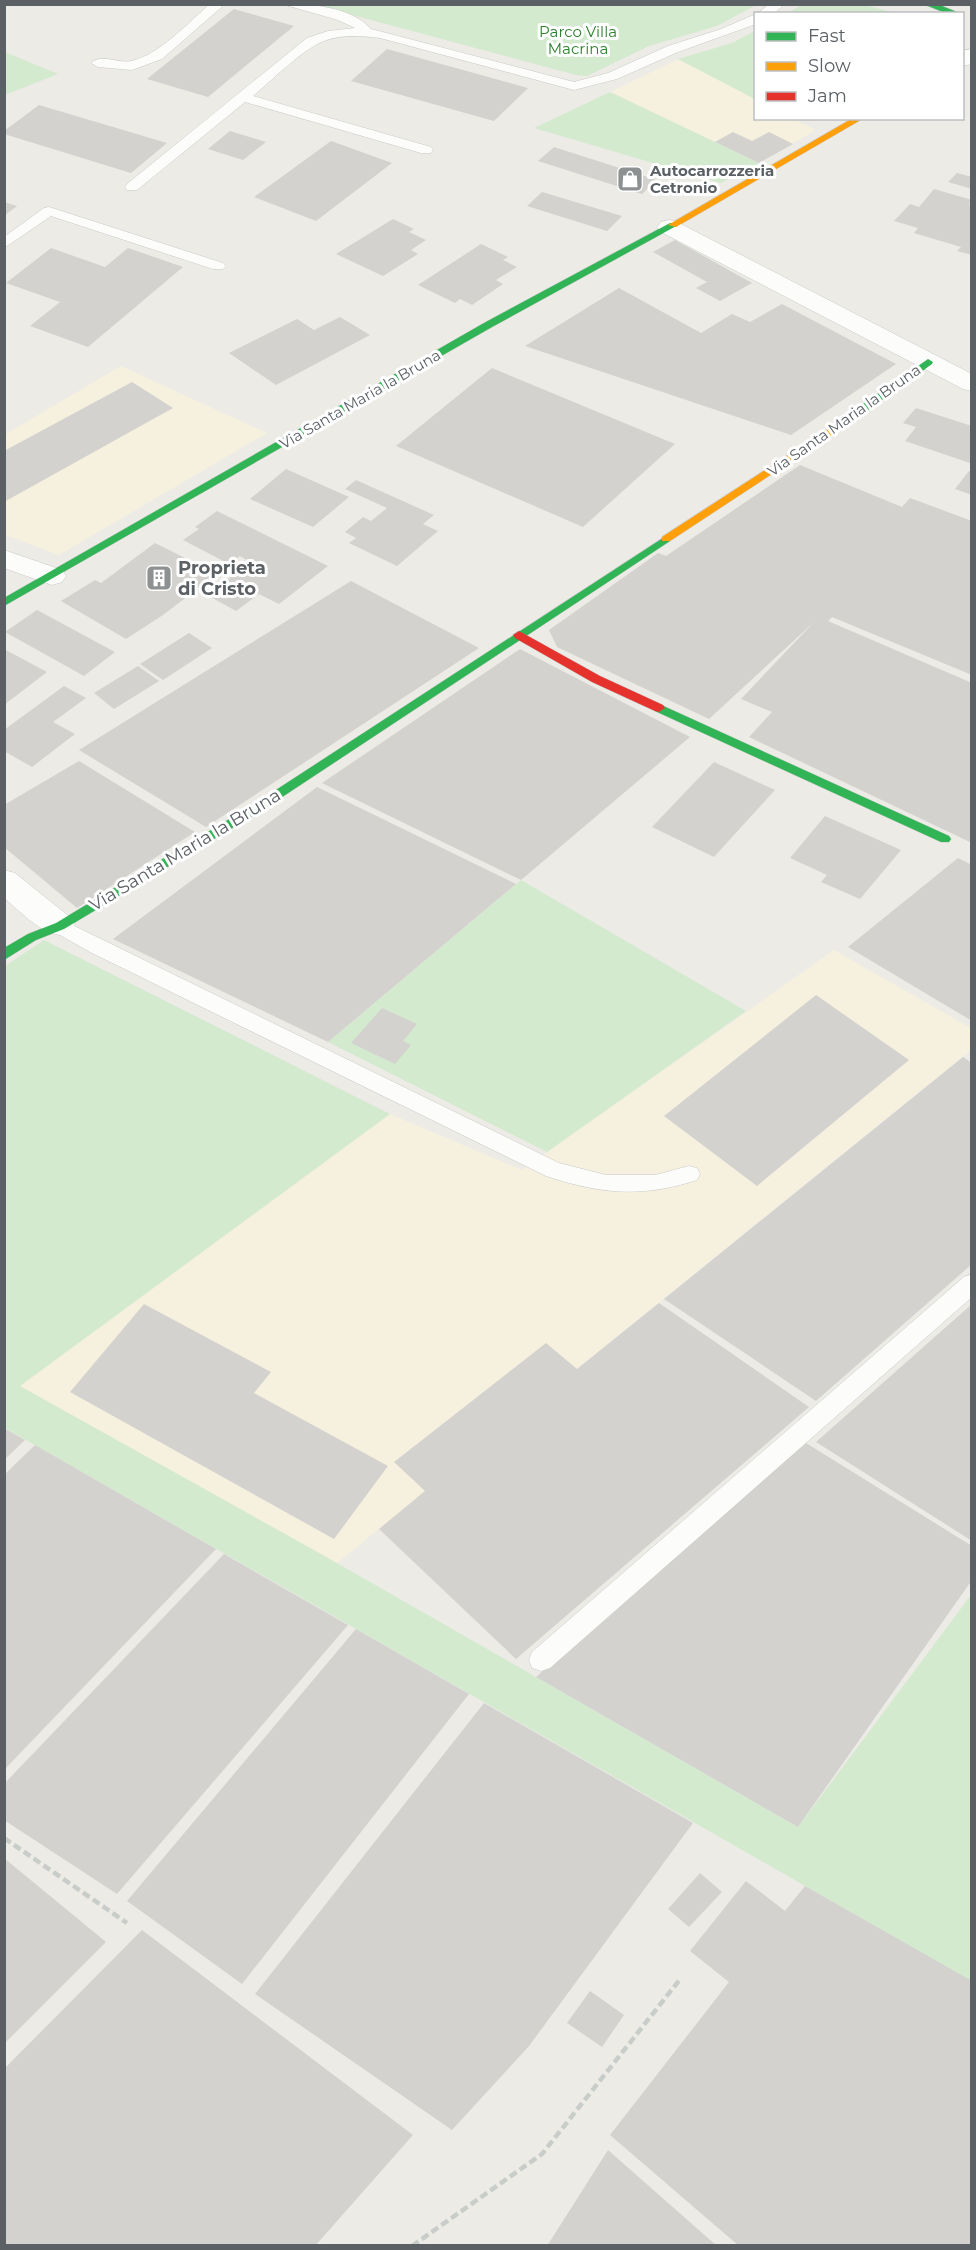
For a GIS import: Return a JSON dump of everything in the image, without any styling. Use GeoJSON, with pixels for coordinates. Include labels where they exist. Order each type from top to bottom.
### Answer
{"type":"FeatureCollection","features":[{"type":"Feature","properties":{"kind":"street"},"geometry":{"type":"LineString","coordinates":[[927,4],[952,12]]}},
{"type":"Feature","properties":{"kind":"street","name":"Via Santa Maria la Bruna"},"geometry":{"type":"LineString","coordinates":[[4,603],[488,326],[669,227],[856,120]]}},
{"type":"Feature","properties":{"kind":"street","name":"Via Santa Maria la Bruna"},"geometry":{"type":"LineString","coordinates":[[669,227],[972,384]]}},
{"type":"Feature","properties":{"kind":"street","name":"Via Santa Maria la Bruna"},"geometry":{"type":"LineString","coordinates":[[4,955],[32,937],[60,926],[260,806],[821,438],[928,362]]}},
{"type":"Feature","properties":{"kind":"street"},"geometry":{"type":"LineString","coordinates":[[4,558],[52,576]]}},
{"type":"Feature","properties":{"kind":"street"},"geometry":{"type":"LineString","coordinates":[[519,635],[596,679],[945,839]]}},
{"type":"Feature","properties":{"kind":"street"},"geometry":{"type":"LineString","coordinates":[[4,881],[60,926]]}},
{"type":"Feature","properties":{"kind":"lane"},"geometry":{"type":"LineString","coordinates":[[98,63],[132,66],[157,56],[219,4]]}},
{"type":"Feature","properties":{"kind":"lane"},"geometry":{"type":"LineString","coordinates":[[288,4],[353,21],[363,26],[366,32]]}},
{"type":"Feature","properties":{"kind":"lane"},"geometry":{"type":"LineString","coordinates":[[132,187],[312,40],[322,36],[366,32],[381,34],[574,86],[586,85],[617,75],[673,50],[733,31],[754,19]]}},
{"type":"Feature","properties":{"kind":"lane"},"geometry":{"type":"LineString","coordinates":[[242,97],[426,150]]}},
{"type":"Feature","properties":{"kind":"lane"},"geometry":{"type":"LineString","coordinates":[[4,244],[50,211],[218,266]]}},
{"type":"Feature","properties":{"kind":"lane"},"geometry":{"type":"LineString","coordinates":[[60,926],[554,1170],[606,1183],[655,1183],[689,1174]]}},
{"type":"Feature","properties":{"kind":"lane"},"geometry":{"type":"LineString","coordinates":[[541,1660],[972,1283]]}},
{"type":"Feature","properties":{"kind":"path"},"geometry":{"type":"LineString","coordinates":[[4,1838],[127,1923]]}},
{"type":"Feature","properties":{"kind":"path"},"geometry":{"type":"LineString","coordinates":[[412,2246],[542,2154],[681,1978]]}},
{"type":"Feature","properties":{"kind":"shaded area"},"geometry":{"type":"Polygon","coordinates":[[[678,59],[754,98],[754,120],[796,120],[816,130],[759,163],[610,92],[678,59]]]}},
{"type":"Feature","properties":{"kind":"shaded area"},"geometry":{"type":"Polygon","coordinates":[[[121,366],[267,433],[59,555],[5,535],[4,435],[121,366]]]}},
{"type":"Feature","properties":{"kind":"shaded area"},"geometry":{"type":"Polygon","coordinates":[[[834,950],[971,1028],[971,1050],[337,1563],[19,1386],[390,1114],[522,1170],[834,950]]]}},
{"type":"Feature","properties":{"kind":"green space"},"geometry":{"type":"Polygon","coordinates":[[[804,4],[864,5],[892,12],[789,12],[804,4]]]}},
{"type":"Feature","properties":{"kind":"green space","name":"Parco Villa Macrina"},"geometry":{"type":"Polygon","coordinates":[[[315,5],[756,5],[717,26],[649,46],[587,76],[576,75],[315,5]]]}},
{"type":"Feature","properties":{"kind":"green space"},"geometry":{"type":"Polygon","coordinates":[[[754,32],[754,98],[678,59],[732,43],[754,32]]]}},
{"type":"Feature","properties":{"kind":"green space"},"geometry":{"type":"Polygon","coordinates":[[[5,52],[58,74],[5,95],[5,52]]]}},
{"type":"Feature","properties":{"kind":"green space"},"geometry":{"type":"Polygon","coordinates":[[[610,92],[759,163],[721,183],[534,128],[610,92]]]}},
{"type":"Feature","properties":{"kind":"green space"},"geometry":{"type":"Polygon","coordinates":[[[521,880],[746,1011],[547,1152],[328,1042],[521,880]]]}},
{"type":"Feature","properties":{"kind":"green space"},"geometry":{"type":"Polygon","coordinates":[[[44,940],[390,1114],[20,1386],[337,1563],[798,1827],[971,1595],[971,1981],[5,1428],[5,966],[44,940]]]}},
{"type":"Feature","properties":{"kind":"building"},"geometry":{"type":"Polygon","coordinates":[[[234,9],[294,26],[208,97],[147,79],[234,9]]]}},
{"type":"Feature","properties":{"kind":"building"},"geometry":{"type":"Polygon","coordinates":[[[387,49],[528,88],[494,121],[351,81],[387,49]]]}},
{"type":"Feature","properties":{"kind":"building"},"geometry":{"type":"Polygon","coordinates":[[[39,105],[167,143],[131,173],[4,134],[4,131],[39,105]]]}},
{"type":"Feature","properties":{"kind":"building"},"geometry":{"type":"Polygon","coordinates":[[[230,131],[266,142],[243,160],[208,149],[230,131]]]}},
{"type":"Feature","properties":{"kind":"building"},"geometry":{"type":"Polygon","coordinates":[[[733,132],[752,141],[769,132],[793,144],[759,163],[715,142],[733,132]]]}},
{"type":"Feature","properties":{"kind":"building"},"geometry":{"type":"Polygon","coordinates":[[[331,141],[392,163],[316,221],[254,197],[331,141]]]}},
{"type":"Feature","properties":{"kind":"building"},"geometry":{"type":"Polygon","coordinates":[[[554,147],[657,180],[642,194],[538,161],[554,147]]]}},
{"type":"Feature","properties":{"kind":"building"},"geometry":{"type":"Polygon","coordinates":[[[957,173],[972,177],[972,189],[948,182],[957,173]]]}},
{"type":"Feature","properties":{"kind":"building"},"geometry":{"type":"Polygon","coordinates":[[[934,189],[972,200],[969,205],[972,206],[972,255],[957,251],[961,247],[914,233],[918,228],[894,221],[910,204],[919,207],[934,189]]]}},
{"type":"Feature","properties":{"kind":"building"},"geometry":{"type":"Polygon","coordinates":[[[542,192],[622,216],[607,231],[527,206],[542,192]]]}},
{"type":"Feature","properties":{"kind":"building"},"geometry":{"type":"Polygon","coordinates":[[[4,202],[17,206],[4,216],[4,202]]]}},
{"type":"Feature","properties":{"kind":"building"},"geometry":{"type":"Polygon","coordinates":[[[393,219],[414,229],[409,232],[426,240],[411,250],[418,254],[383,276],[336,254],[393,219]]]}},
{"type":"Feature","properties":{"kind":"building"},"geometry":{"type":"Polygon","coordinates":[[[675,240],[752,283],[720,301],[696,288],[707,282],[653,252],[675,240]]]}},
{"type":"Feature","properties":{"kind":"building"},"geometry":{"type":"Polygon","coordinates":[[[481,244],[508,257],[503,260],[517,267],[496,280],[503,284],[472,305],[460,299],[455,303],[418,285],[481,244]]]}},
{"type":"Feature","properties":{"kind":"building"},"geometry":{"type":"Polygon","coordinates":[[[51,248],[105,267],[128,248],[183,267],[88,347],[30,326],[60,302],[6,283],[51,248]]]}},
{"type":"Feature","properties":{"kind":"building"},"geometry":{"type":"Polygon","coordinates":[[[619,288],[701,333],[732,314],[750,322],[782,304],[896,364],[791,435],[525,346],[619,288]]]}},
{"type":"Feature","properties":{"kind":"building"},"geometry":{"type":"Polygon","coordinates":[[[340,317],[370,335],[276,385],[229,353],[297,319],[314,330],[340,317]]]}},
{"type":"Feature","properties":{"kind":"building"},"geometry":{"type":"Polygon","coordinates":[[[492,368],[675,444],[583,527],[396,446],[492,368]]]}},
{"type":"Feature","properties":{"kind":"building"},"geometry":{"type":"Polygon","coordinates":[[[132,382],[173,408],[4,502],[4,451],[132,382]]]}},
{"type":"Feature","properties":{"kind":"building"},"geometry":{"type":"Polygon","coordinates":[[[916,408],[972,426],[970,463],[905,441],[916,427],[903,423],[916,408]]]}},
{"type":"Feature","properties":{"kind":"building"},"geometry":{"type":"Polygon","coordinates":[[[800,465],[902,507],[910,498],[972,521],[972,675],[832,617],[828,621],[972,683],[972,843],[749,737],[772,712],[741,699],[814,622],[709,719],[557,647],[549,630],[658,553],[666,556],[800,465]]]}},
{"type":"Feature","properties":{"kind":"building"},"geometry":{"type":"Polygon","coordinates":[[[286,469],[349,497],[313,527],[250,499],[286,469]]]}},
{"type":"Feature","properties":{"kind":"building"},"geometry":{"type":"Polygon","coordinates":[[[969,471],[972,472],[972,495],[955,489],[969,471]]]}},
{"type":"Feature","properties":{"kind":"building"},"geometry":{"type":"Polygon","coordinates":[[[356,480],[434,515],[423,524],[438,531],[397,566],[349,543],[356,538],[345,532],[363,517],[371,521],[387,508],[345,489],[356,480]]]}},
{"type":"Feature","properties":{"kind":"building"},"geometry":{"type":"Polygon","coordinates":[[[217,511],[328,566],[279,604],[259,594],[236,611],[207,595],[250,562],[240,556],[229,564],[183,540],[199,529],[195,527],[217,511]]]}},
{"type":"Feature","properties":{"kind":"building","name":"Proprieta di Cristo"},"geometry":{"type":"Polygon","coordinates":[[[155,543],[217,574],[163,615],[126,639],[61,601],[95,580],[101,583],[155,543]]]}},
{"type":"Feature","properties":{"kind":"building"},"geometry":{"type":"Polygon","coordinates":[[[351,581],[479,648],[206,827],[79,750],[351,581]]]}},
{"type":"Feature","properties":{"kind":"building"},"geometry":{"type":"Polygon","coordinates":[[[37,610],[115,652],[84,676],[5,632],[37,610]]]}},
{"type":"Feature","properties":{"kind":"building"},"geometry":{"type":"Polygon","coordinates":[[[189,633],[212,648],[163,680],[140,664],[189,633]]]}},
{"type":"Feature","properties":{"kind":"building"},"geometry":{"type":"Polygon","coordinates":[[[4,649],[47,672],[4,705],[4,649]]]}},
{"type":"Feature","properties":{"kind":"building"},"geometry":{"type":"Polygon","coordinates":[[[520,649],[690,737],[521,880],[322,783],[520,649]]]}},
{"type":"Feature","properties":{"kind":"building"},"geometry":{"type":"Polygon","coordinates":[[[138,666],[159,681],[114,709],[94,693],[138,666]]]}},
{"type":"Feature","properties":{"kind":"building"},"geometry":{"type":"Polygon","coordinates":[[[64,686],[86,698],[53,722],[75,734],[32,767],[4,751],[4,730],[64,686]]]}},
{"type":"Feature","properties":{"kind":"building"},"geometry":{"type":"Polygon","coordinates":[[[79,761],[195,832],[77,908],[4,847],[4,805],[79,761]]]}},
{"type":"Feature","properties":{"kind":"building"},"geometry":{"type":"Polygon","coordinates":[[[714,762],[775,790],[714,857],[652,827],[714,762]]]}},
{"type":"Feature","properties":{"kind":"building"},"geometry":{"type":"Polygon","coordinates":[[[317,787],[516,884],[328,1042],[113,939],[317,787]]]}},
{"type":"Feature","properties":{"kind":"building"},"geometry":{"type":"Polygon","coordinates":[[[825,816],[901,850],[860,899],[821,882],[827,875],[790,858],[825,816]]]}},
{"type":"Feature","properties":{"kind":"building"},"geometry":{"type":"Polygon","coordinates":[[[958,858],[972,865],[972,1021],[848,947],[958,858]]]}},
{"type":"Feature","properties":{"kind":"building"},"geometry":{"type":"Polygon","coordinates":[[[816,995],[909,1060],[757,1186],[664,1116],[816,995]]]}},
{"type":"Feature","properties":{"kind":"building"},"geometry":{"type":"Polygon","coordinates":[[[382,1008],[417,1024],[403,1041],[411,1045],[395,1064],[351,1043],[382,1008]]]}},
{"type":"Feature","properties":{"kind":"building"},"geometry":{"type":"Polygon","coordinates":[[[963,1057],[972,1063],[972,1264],[816,1401],[664,1299],[963,1057]]]}},
{"type":"Feature","properties":{"kind":"building"},"geometry":{"type":"Polygon","coordinates":[[[659,1303],[809,1407],[516,1659],[379,1529],[425,1491],[394,1462],[546,1343],[577,1369],[659,1303]]]}},
{"type":"Feature","properties":{"kind":"building"},"geometry":{"type":"Polygon","coordinates":[[[144,1304],[271,1372],[254,1393],[388,1466],[334,1539],[70,1392],[144,1304]]]}},
{"type":"Feature","properties":{"kind":"building"},"geometry":{"type":"Polygon","coordinates":[[[972,1304],[972,1541],[816,1442],[972,1304]]]}},
{"type":"Feature","properties":{"kind":"building"},"geometry":{"type":"Polygon","coordinates":[[[4,1428],[25,1440],[4,1460],[4,1428]]]}},
{"type":"Feature","properties":{"kind":"building"},"geometry":{"type":"Polygon","coordinates":[[[806,1443],[972,1546],[972,1580],[798,1827],[536,1677],[806,1443]]]}},
{"type":"Feature","properties":{"kind":"building"},"geometry":{"type":"Polygon","coordinates":[[[35,1445],[216,1549],[4,1770],[4,1475],[35,1445]]]}},
{"type":"Feature","properties":{"kind":"building"},"geometry":{"type":"Polygon","coordinates":[[[224,1554],[348,1625],[117,1894],[4,1820],[4,1784],[224,1554]]]}},
{"type":"Feature","properties":{"kind":"building"},"geometry":{"type":"Polygon","coordinates":[[[356,1629],[469,1694],[242,1984],[127,1901],[356,1629]]]}},
{"type":"Feature","properties":{"kind":"building"},"geometry":{"type":"Polygon","coordinates":[[[484,1703],[693,1823],[529,2046],[452,2130],[255,1994],[484,1703]]]}},
{"type":"Feature","properties":{"kind":"building"},"geometry":{"type":"Polygon","coordinates":[[[4,1858],[106,1942],[4,2044],[4,1858]]]}},
{"type":"Feature","properties":{"kind":"building"},"geometry":{"type":"Polygon","coordinates":[[[700,1873],[722,1892],[689,1927],[668,1909],[700,1873]]]}},
{"type":"Feature","properties":{"kind":"building"},"geometry":{"type":"Polygon","coordinates":[[[746,1881],[785,1911],[805,1886],[972,1981],[972,2246],[739,2246],[610,2135],[729,1982],[690,1951],[746,1881]]]}},
{"type":"Feature","properties":{"kind":"building"},"geometry":{"type":"Polygon","coordinates":[[[142,1930],[413,2135],[315,2246],[4,2246],[4,2069],[142,1930]]]}},
{"type":"Feature","properties":{"kind":"building"},"geometry":{"type":"Polygon","coordinates":[[[590,1991],[624,2015],[602,2047],[567,2023],[590,1991]]]}},
{"type":"Feature","properties":{"kind":"building"},"geometry":{"type":"Polygon","coordinates":[[[608,2150],[717,2246],[547,2246],[608,2150]]]}},
{"type":"Feature","properties":{"kind":"traffic: fast"},"geometry":{"type":"LineString","coordinates":[[927,4],[952,12]]}},
{"type":"Feature","properties":{"kind":"traffic: fast"},"geometry":{"type":"LineString","coordinates":[[4,603],[488,325],[673,225]]}},
{"type":"Feature","properties":{"kind":"traffic: fast"},"geometry":{"type":"LineString","coordinates":[[853,416],[928,362]]}},
{"type":"Feature","properties":{"kind":"traffic: fast"},"geometry":{"type":"LineString","coordinates":[[4,955],[32,937],[60,926],[260,806],[666,539]]}},
{"type":"Feature","properties":{"kind":"traffic: fast"},"geometry":{"type":"LineString","coordinates":[[659,708],[945,839]]}},
{"type":"Feature","properties":{"kind":"traffic: slow"},"geometry":{"type":"LineString","coordinates":[[673,225],[857,120]]}},
{"type":"Feature","properties":{"kind":"traffic: slow"},"geometry":{"type":"LineString","coordinates":[[666,539],[853,416]]}},
{"type":"Feature","properties":{"kind":"traffic: jam"},"geometry":{"type":"LineString","coordinates":[[519,635],[596,679],[659,708]]}},
{"type":"Feature","properties":{"kind":"place","name":"Autocarrozzeria Cetronio"},"geometry":{"type":"Point","coordinates":[630,179]}},
{"type":"Feature","properties":{"kind":"place","name":"Proprieta di Cristo"},"geometry":{"type":"Point","coordinates":[159,578]}}]}
